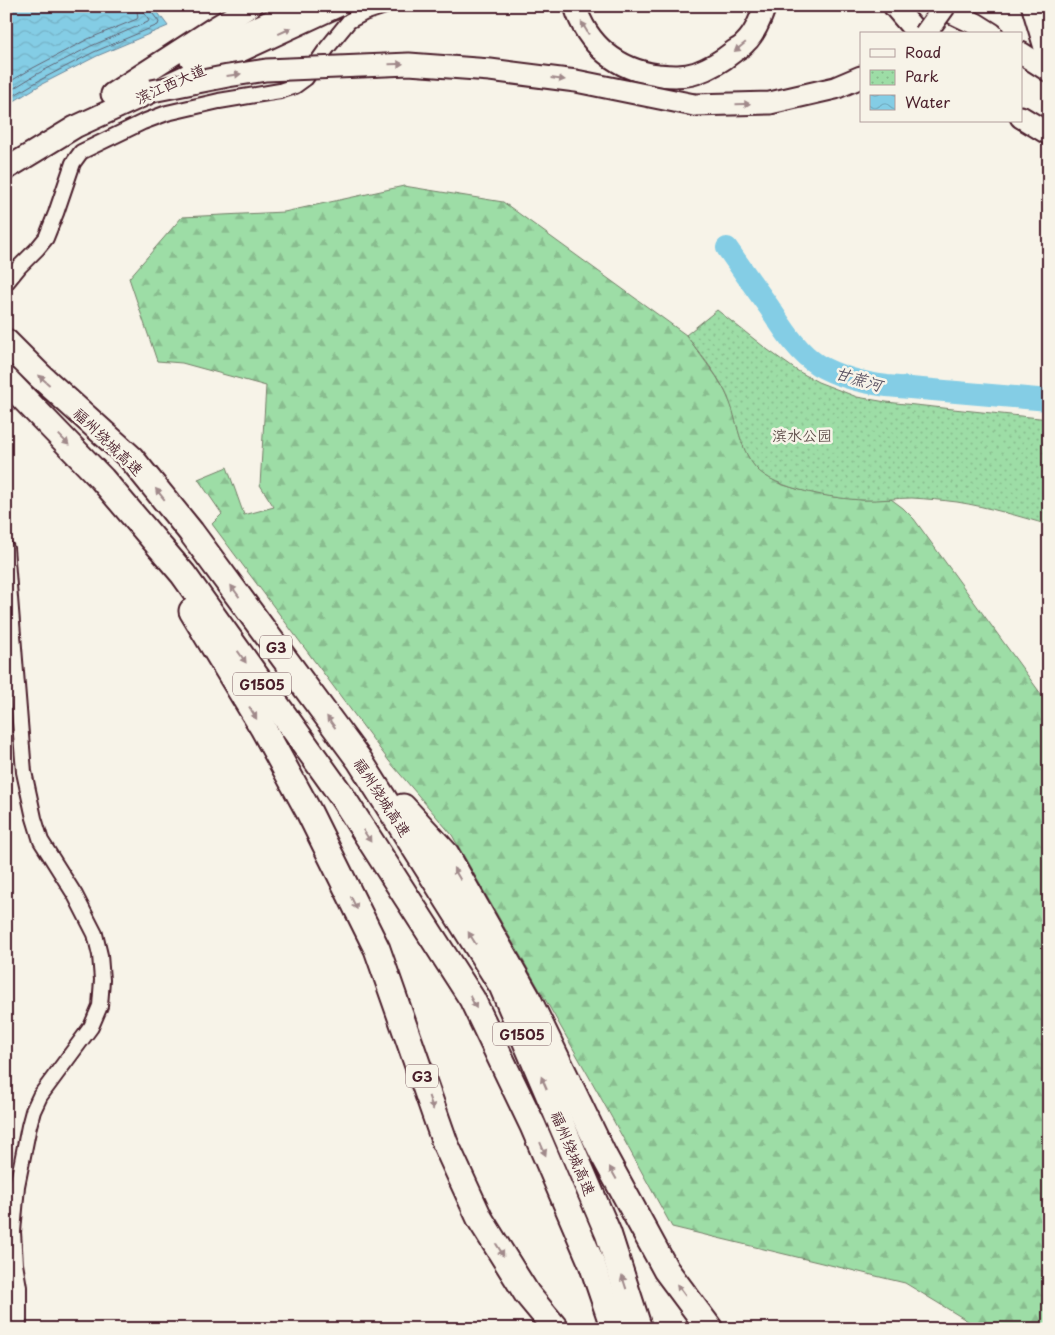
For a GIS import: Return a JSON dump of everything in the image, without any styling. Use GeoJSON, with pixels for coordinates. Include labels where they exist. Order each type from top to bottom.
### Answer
{"type":"FeatureCollection","features":[{"type":"Feature","properties":{"kind":"highway","name":"福州绕城高速"},"geometry":{"type":"LineString","coordinates":[[6,342],[39,375],[131,458],[191,532],[360,762],[502,986],[608,1233],[639,1329]]}},
{"type":"Feature","properties":{"kind":"highway","name":"福州绕城高速"},"geometry":{"type":"LineString","coordinates":[[6,380],[102,479],[178,578],[341,795],[472,999],[533,1126],[592,1264],[614,1329]]}},
{"type":"Feature","properties":{"kind":"highway","name":"G3"},"geometry":{"type":"LineString","coordinates":[[178,578],[309,812],[377,949],[446,1143],[480,1219],[527,1294],[556,1329]]}},
{"type":"Feature","properties":{"kind":"highway","name":"G3"},"geometry":{"type":"LineString","coordinates":[[360,762],[446,854],[527,997],[604,1156],[666,1270],[710,1329]]}},
{"type":"Feature","properties":{"kind":"main road"},"geometry":{"type":"LineString","coordinates":[[112,94],[251,6]]}},
{"type":"Feature","properties":{"kind":"main road","name":"滨江西大道"},"geometry":{"type":"LineString","coordinates":[[6,154],[50,126],[112,94],[304,6]]}},
{"type":"Feature","properties":{"kind":"main road","name":"滨江西大道"},"geometry":{"type":"LineString","coordinates":[[6,169],[75,127],[338,6]]}},
{"type":"Feature","properties":{"kind":"main road"},"geometry":{"type":"LineString","coordinates":[[575,6],[588,34],[607,54],[623,64],[644,73],[674,77],[696,73],[720,62],[746,43],[765,6]]}},
{"type":"Feature","properties":{"kind":"main road"},"geometry":{"type":"LineString","coordinates":[[894,6],[916,32]]}},
{"type":"Feature","properties":{"kind":"main road"},"geometry":{"type":"LineString","coordinates":[[939,6],[989,32]]}},
{"type":"Feature","properties":{"kind":"main road"},"geometry":{"type":"LineString","coordinates":[[925,32],[944,6]]}},
{"type":"Feature","properties":{"kind":"main road"},"geometry":{"type":"LineString","coordinates":[[1034,8],[1049,63]]}},
{"type":"Feature","properties":{"kind":"main road"},"geometry":{"type":"LineString","coordinates":[[1022,54],[1049,71]]}},
{"type":"Feature","properties":{"kind":"main road"},"geometry":{"type":"LineString","coordinates":[[152,91],[266,70],[409,64],[490,70],[576,81],[694,105],[770,103],[835,88],[860,76]]}},
{"type":"Feature","properties":{"kind":"main road"},"geometry":{"type":"LineString","coordinates":[[1022,118],[1049,134]]}},
{"type":"Feature","properties":{"kind":"street"},"geometry":{"type":"LineString","coordinates":[[6,284],[46,238],[73,163],[81,152],[161,115],[280,91],[295,86],[306,78],[349,21],[364,13],[385,6]]}},
{"type":"Feature","properties":{"kind":"street"},"geometry":{"type":"LineString","coordinates":[[6,548],[24,772],[30,802],[41,841],[75,895],[95,934],[100,955],[102,980],[100,1006],[91,1027],[40,1096],[28,1126],[17,1186],[13,1232],[14,1256],[19,1287],[18,1329]]}},
{"type":"Feature","properties":{"kind":"green space"},"geometry":{"type":"Polygon","coordinates":[[[404,186],[503,202],[686,335],[725,391],[745,450],[756,468],[780,484],[834,497],[863,500],[891,499],[903,508],[914,519],[1049,705],[1049,1329],[981,1329],[905,1283],[672,1227],[452,835],[389,761],[212,524],[222,514],[198,479],[227,467],[244,515],[274,507],[260,485],[266,386],[182,363],[157,361],[129,278],[182,217],[284,212],[404,186]]]}},
{"type":"Feature","properties":{"kind":"green space","name":"滨水公园"},"geometry":{"type":"Polygon","coordinates":[[[717,310],[796,370],[818,382],[857,397],[886,402],[1049,419],[1049,525],[992,509],[957,502],[912,498],[863,500],[837,498],[790,487],[776,482],[765,475],[756,468],[745,450],[733,410],[721,384],[686,335],[717,310]]]}},
{"type":"Feature","properties":{"kind":"water"},"geometry":{"type":"Polygon","coordinates":[[[6,6],[153,6],[168,26],[97,56],[42,84],[6,106],[6,6]]]}},
{"type":"Feature","properties":{"kind":"waterway","name":"甘蔗河"},"geometry":{"type":"LineString","coordinates":[[727,248],[797,346],[810,360],[834,373],[852,379],[887,386],[1049,400]]}}]}
